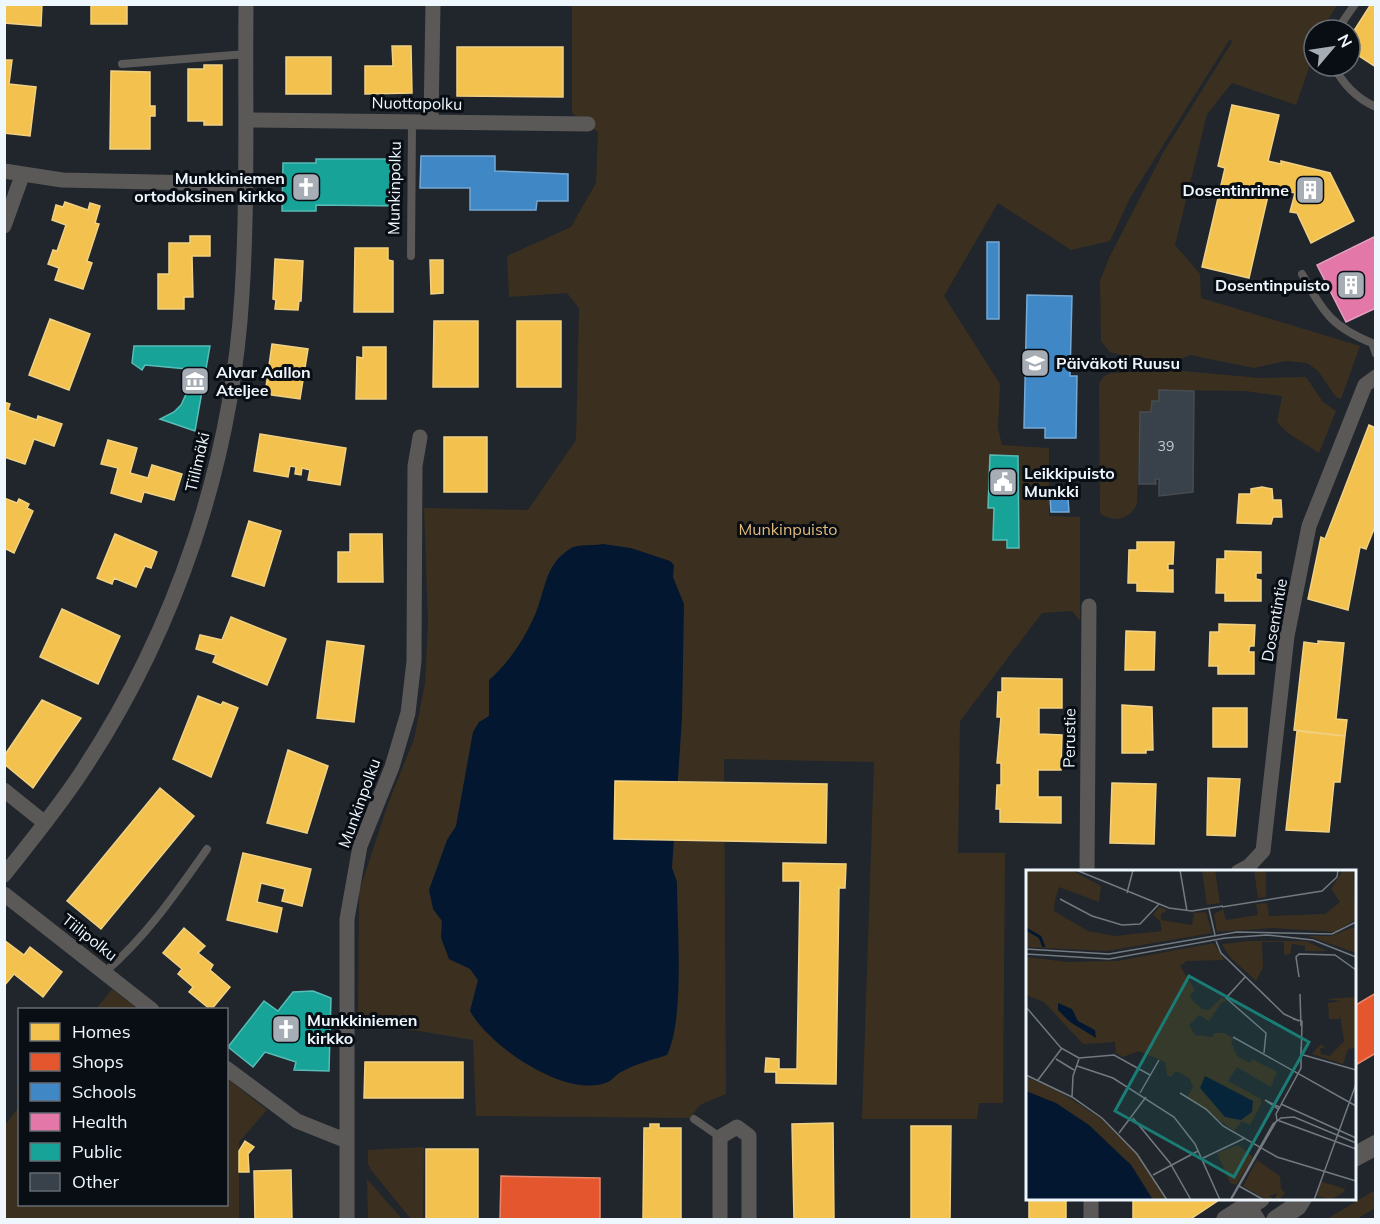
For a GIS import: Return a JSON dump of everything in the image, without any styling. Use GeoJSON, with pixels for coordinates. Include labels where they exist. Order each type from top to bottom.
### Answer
{"type":"FeatureCollection","features":[{"type":"Feature","properties":{"kind":"street","name":"Tiilimäki"},"geometry":{"type":"LineString","coordinates":[[4,875],[82,771],[124,700],[154,644],[194,545],[220,446],[238,337],[242,294],[246,4]]}},
{"type":"Feature","properties":{"kind":"street"},"geometry":{"type":"LineString","coordinates":[[431,122],[433,4]]}},
{"type":"Feature","properties":{"kind":"street","name":"Nuottapolku"},"geometry":{"type":"LineString","coordinates":[[246,120],[588,124]]}},
{"type":"Feature","properties":{"kind":"street"},"geometry":{"type":"LineString","coordinates":[[4,171],[22,176],[62,180],[244,184]]}},
{"type":"Feature","properties":{"kind":"street"},"geometry":{"type":"LineString","coordinates":[[4,226],[22,176]]}},
{"type":"Feature","properties":{"kind":"street","name":"Dosentintie"},"geometry":{"type":"LineString","coordinates":[[1242,870],[1249,866],[1263,851],[1287,636],[1310,526],[1365,385],[1376,377]]}},
{"type":"Feature","properties":{"kind":"street","name":"Munkinpolku"},"geometry":{"type":"LineString","coordinates":[[347,1220],[347,919],[360,846],[392,768],[408,712],[414,661],[415,466],[420,437]]}},
{"type":"Feature","properties":{"kind":"street","name":"Perustie"},"geometry":{"type":"LineString","coordinates":[[1087,870],[1089,606]]}},
{"type":"Feature","properties":{"kind":"street"},"geometry":{"type":"LineString","coordinates":[[4,790],[45,823]]}},
{"type":"Feature","properties":{"kind":"street","name":"Tiilipolku"},"geometry":{"type":"LineString","coordinates":[[4,894],[150,1008]]}},
{"type":"Feature","properties":{"kind":"street"},"geometry":{"type":"LineString","coordinates":[[228,1070],[268,1102],[297,1121],[347,1141]]}},
{"type":"Feature","properties":{"kind":"street"},"geometry":{"type":"LineString","coordinates":[[720,1220],[720,1137],[737,1127],[749,1136],[748,1220]]}},
{"type":"Feature","properties":{"kind":"street"},"geometry":{"type":"LineString","coordinates":[[1356,1156],[1376,1145]]}},
{"type":"Feature","properties":{"kind":"street"},"geometry":{"type":"LineString","coordinates":[[1090,1220],[1091,1200]]}},
{"type":"Feature","properties":{"kind":"street"},"geometry":{"type":"LineString","coordinates":[[1276,1220],[1297,1206],[1301,1200]]}},
{"type":"Feature","properties":{"kind":"street"},"geometry":{"type":"LineString","coordinates":[[1226,1220],[1255,1208]]}},
{"type":"Feature","properties":{"kind":"lane"},"geometry":{"type":"LineString","coordinates":[[1345,18],[1355,4]]}},
{"type":"Feature","properties":{"kind":"lane"},"geometry":{"type":"LineString","coordinates":[[122,64],[246,54]]}},
{"type":"Feature","properties":{"kind":"lane"},"geometry":{"type":"LineString","coordinates":[[1340,78],[1356,94],[1376,107]]}},
{"type":"Feature","properties":{"kind":"lane","name":"Munkinpolku"},"geometry":{"type":"LineString","coordinates":[[411,255],[412,121]]}},
{"type":"Feature","properties":{"kind":"lane"},"geometry":{"type":"LineString","coordinates":[[1302,274],[1323,313],[1355,336],[1372,343],[1376,354]]}},
{"type":"Feature","properties":{"kind":"lane"},"geometry":{"type":"LineString","coordinates":[[105,972],[128,953],[158,918],[207,849]]}},
{"type":"Feature","properties":{"kind":"lane"},"geometry":{"type":"LineString","coordinates":[[694,1119],[720,1137]]}},
{"type":"Feature","properties":{"kind":"green space","name":"Munkinpuisto"},"geometry":{"type":"Polygon","coordinates":[[[572,5],[1337,5],[1329,18],[1302,18],[1302,78],[1306,78],[1296,105],[1232,83],[1207,114],[1175,245],[1200,274],[1201,298],[1360,346],[1341,399],[1336,397],[1318,371],[1307,363],[1285,361],[1254,368],[1190,355],[1177,361],[1132,358],[1110,352],[1101,341],[1100,281],[1109,258],[1163,153],[1232,42],[1230,39],[1130,198],[1110,241],[1071,250],[998,203],[944,296],[1000,384],[998,428],[1002,445],[1049,448],[1049,516],[1080,517],[1080,621],[1072,611],[1042,613],[960,721],[958,853],[1005,853],[1003,1103],[979,1103],[977,1119],[862,1119],[874,762],[724,759],[726,1094],[700,1105],[690,1118],[476,1116],[473,1040],[358,1021],[359,892],[388,804],[414,739],[425,684],[428,622],[424,508],[528,510],[576,440],[579,308],[567,293],[509,297],[507,256],[571,227],[596,183],[598,132],[572,113],[572,5]]]}},
{"type":"Feature","properties":{"kind":"green space"},"geometry":{"type":"Polygon","coordinates":[[[1171,370],[1260,378],[1306,377],[1323,402],[1336,411],[1319,453],[1288,433],[1277,422],[1282,396],[1245,391],[1160,390],[1159,401],[1152,402],[1151,412],[1140,412],[1137,504],[1130,513],[1121,518],[1105,516],[1100,513],[1099,384],[1103,377],[1111,373],[1171,370]]]}},
{"type":"Feature","properties":{"kind":"green space"},"geometry":{"type":"Polygon","coordinates":[[[112,989],[137,1008],[97,1008],[112,989]]]}},
{"type":"Feature","properties":{"kind":"green space"},"geometry":{"type":"Polygon","coordinates":[[[228,1079],[267,1110],[239,1142],[239,1219],[5,1219],[4,1126],[18,1108],[18,1206],[228,1206],[228,1079]]]}},
{"type":"Feature","properties":{"kind":"green space"},"geometry":{"type":"Polygon","coordinates":[[[424,1147],[423,1219],[411,1219],[371,1170],[368,1164],[368,1150],[424,1147]]]}},
{"type":"Feature","properties":{"kind":"green space"},"geometry":{"type":"Polygon","coordinates":[[[367,1179],[402,1219],[368,1219],[367,1179]]]}},
{"type":"Feature","properties":{"kind":"green space"},"geometry":{"type":"Polygon","coordinates":[[[1375,1190],[1375,1208],[1357,1219],[1327,1219],[1375,1190]]]}},
{"type":"Feature","properties":{"kind":"water"},"geometry":{"type":"Polygon","coordinates":[[[603,544],[631,548],[670,561],[674,565],[673,577],[684,604],[682,718],[672,868],[677,882],[679,971],[676,1019],[673,1039],[667,1055],[624,1070],[608,1082],[591,1086],[551,1077],[511,1054],[480,1025],[470,1011],[478,980],[470,969],[449,959],[441,938],[442,921],[433,909],[429,890],[447,840],[456,826],[473,732],[479,722],[489,716],[489,680],[504,665],[524,637],[538,607],[548,575],[557,560],[571,548],[603,544]]]}},
{"type":"Feature","properties":{"kind":"building: Homes"},"geometry":{"type":"Polygon","coordinates":[[[4,4],[42,4],[41,26],[4,23],[4,4]]]}},
{"type":"Feature","properties":{"kind":"building: Homes"},"geometry":{"type":"Polygon","coordinates":[[[91,4],[133,4],[127,5],[127,24],[91,24],[91,4]]]}},
{"type":"Feature","properties":{"kind":"building: Homes"},"geometry":{"type":"Polygon","coordinates":[[[1371,4],[1376,4],[1376,67],[1362,58],[1362,18],[1371,4]]]}},
{"type":"Feature","properties":{"kind":"building: Homes"},"geometry":{"type":"Polygon","coordinates":[[[392,46],[411,46],[412,93],[365,94],[365,66],[393,66],[392,46]]]}},
{"type":"Feature","properties":{"kind":"building: Homes"},"geometry":{"type":"Polygon","coordinates":[[[457,47],[563,47],[563,97],[457,96],[457,47]]]}},
{"type":"Feature","properties":{"kind":"building: Homes"},"geometry":{"type":"Polygon","coordinates":[[[286,57],[331,57],[331,94],[286,94],[286,57]]]}},
{"type":"Feature","properties":{"kind":"building: Homes"},"geometry":{"type":"Polygon","coordinates":[[[4,60],[12,60],[9,84],[36,87],[30,136],[4,133],[4,60]]]}},
{"type":"Feature","properties":{"kind":"building: Homes"},"geometry":{"type":"Polygon","coordinates":[[[204,65],[222,65],[222,125],[204,125],[204,121],[188,121],[188,69],[204,69],[204,65]]]}},
{"type":"Feature","properties":{"kind":"building: Homes"},"geometry":{"type":"Polygon","coordinates":[[[111,71],[150,72],[150,106],[155,106],[155,116],[150,116],[150,149],[110,149],[111,71]]]}},
{"type":"Feature","properties":{"kind":"building: Homes","name":"Dosentinrinne"},"geometry":{"type":"Polygon","coordinates":[[[1232,105],[1279,115],[1268,161],[1281,164],[1281,161],[1330,173],[1354,221],[1311,243],[1297,213],[1290,212],[1295,193],[1270,187],[1249,278],[1202,267],[1225,168],[1218,166],[1232,105]]]}},
{"type":"Feature","properties":{"kind":"building: Homes"},"geometry":{"type":"Polygon","coordinates":[[[65,202],[88,210],[90,203],[100,206],[95,223],[99,224],[87,261],[92,263],[83,289],[55,280],[59,268],[48,264],[53,250],[57,251],[66,225],[52,220],[56,205],[63,207],[65,202]]]}},
{"type":"Feature","properties":{"kind":"building: Homes"},"geometry":{"type":"Polygon","coordinates":[[[190,236],[210,236],[210,256],[192,256],[193,297],[184,297],[184,309],[158,309],[158,274],[169,274],[169,243],[190,243],[190,236]]]}},
{"type":"Feature","properties":{"kind":"building: Homes"},"geometry":{"type":"Polygon","coordinates":[[[355,248],[388,248],[388,260],[393,261],[393,312],[354,312],[355,248]]]}},
{"type":"Feature","properties":{"kind":"building: Homes"},"geometry":{"type":"Polygon","coordinates":[[[275,259],[303,261],[301,301],[299,301],[298,310],[275,309],[276,300],[273,299],[275,259]]]}},
{"type":"Feature","properties":{"kind":"building: Homes"},"geometry":{"type":"Polygon","coordinates":[[[430,260],[443,260],[443,293],[431,294],[430,260]]]}},
{"type":"Feature","properties":{"kind":"building: Homes"},"geometry":{"type":"Polygon","coordinates":[[[50,319],[90,334],[69,390],[29,375],[50,319]]]}},
{"type":"Feature","properties":{"kind":"building: Homes"},"geometry":{"type":"Polygon","coordinates":[[[434,321],[478,321],[478,387],[433,387],[434,321]]]}},
{"type":"Feature","properties":{"kind":"building: Homes"},"geometry":{"type":"Polygon","coordinates":[[[517,321],[561,321],[561,387],[517,387],[517,321]]]}},
{"type":"Feature","properties":{"kind":"building: Homes"},"geometry":{"type":"Polygon","coordinates":[[[272,344],[308,349],[300,399],[265,394],[272,344]]]}},
{"type":"Feature","properties":{"kind":"building: Homes"},"geometry":{"type":"Polygon","coordinates":[[[363,347],[386,347],[386,399],[356,399],[357,357],[363,358],[363,347]]]}},
{"type":"Feature","properties":{"kind":"building: Homes"},"geometry":{"type":"Polygon","coordinates":[[[4,402],[10,404],[8,410],[37,420],[38,416],[62,424],[54,446],[34,439],[25,464],[4,457],[4,402]]]}},
{"type":"Feature","properties":{"kind":"building: Homes"},"geometry":{"type":"Polygon","coordinates":[[[1369,425],[1376,428],[1376,524],[1366,549],[1360,547],[1348,610],[1308,599],[1321,537],[1325,539],[1369,425]]]}},
{"type":"Feature","properties":{"kind":"building: Homes"},"geometry":{"type":"Polygon","coordinates":[[[260,434],[346,448],[340,485],[308,480],[310,470],[302,468],[301,475],[295,474],[296,467],[290,466],[288,477],[254,471],[260,434]]]}},
{"type":"Feature","properties":{"kind":"building: Homes"},"geometry":{"type":"Polygon","coordinates":[[[444,437],[487,437],[487,492],[444,492],[444,437]]]}},
{"type":"Feature","properties":{"kind":"building: Homes"},"geometry":{"type":"Polygon","coordinates":[[[108,440],[137,448],[130,473],[148,478],[152,465],[182,474],[174,500],[144,492],[141,502],[111,493],[118,468],[101,464],[108,440]]]}},
{"type":"Feature","properties":{"kind":"building: Homes"},"geometry":{"type":"Polygon","coordinates":[[[1262,487],[1272,489],[1273,500],[1281,500],[1282,517],[1273,517],[1271,524],[1237,523],[1239,494],[1251,494],[1251,489],[1262,487]]]}},
{"type":"Feature","properties":{"kind":"building: Homes"},"geometry":{"type":"Polygon","coordinates":[[[4,498],[17,503],[19,499],[29,504],[27,508],[33,511],[14,553],[4,548],[4,498]]]}},
{"type":"Feature","properties":{"kind":"building: Homes"},"geometry":{"type":"Polygon","coordinates":[[[249,521],[281,531],[264,586],[232,576],[249,521]]]}},
{"type":"Feature","properties":{"kind":"building: Homes"},"geometry":{"type":"Polygon","coordinates":[[[115,534],[157,552],[151,568],[145,566],[136,587],[114,578],[112,584],[97,578],[115,534]]]}},
{"type":"Feature","properties":{"kind":"building: Homes"},"geometry":{"type":"Polygon","coordinates":[[[350,534],[382,534],[383,582],[338,582],[338,552],[350,552],[350,534]]]}},
{"type":"Feature","properties":{"kind":"building: Homes"},"geometry":{"type":"Polygon","coordinates":[[[1137,542],[1174,542],[1173,564],[1168,564],[1168,570],[1173,570],[1173,592],[1137,591],[1137,583],[1128,583],[1129,550],[1137,550],[1137,542]]]}},
{"type":"Feature","properties":{"kind":"building: Homes"},"geometry":{"type":"Polygon","coordinates":[[[1225,551],[1261,552],[1261,573],[1256,573],[1256,579],[1261,580],[1261,601],[1225,601],[1225,593],[1216,593],[1217,559],[1225,559],[1225,551]]]}},
{"type":"Feature","properties":{"kind":"building: Homes"},"geometry":{"type":"Polygon","coordinates":[[[62,609],[120,636],[98,684],[40,657],[62,609]]]}},
{"type":"Feature","properties":{"kind":"building: Homes"},"geometry":{"type":"Polygon","coordinates":[[[231,617],[286,639],[267,685],[213,662],[216,655],[196,649],[200,635],[222,640],[231,617]]]}},
{"type":"Feature","properties":{"kind":"building: Homes"},"geometry":{"type":"Polygon","coordinates":[[[1219,624],[1255,625],[1254,646],[1250,646],[1249,649],[1249,652],[1254,652],[1254,674],[1218,674],[1218,666],[1209,666],[1210,632],[1219,632],[1219,624]]]}},
{"type":"Feature","properties":{"kind":"building: Homes"},"geometry":{"type":"Polygon","coordinates":[[[1126,631],[1155,632],[1154,670],[1125,670],[1126,631]]]}},
{"type":"Feature","properties":{"kind":"building: Homes"},"geometry":{"type":"Polygon","coordinates":[[[327,641],[364,646],[354,722],[317,718],[327,641]]]}},
{"type":"Feature","properties":{"kind":"building: Homes"},"geometry":{"type":"Polygon","coordinates":[[[1318,641],[1344,643],[1336,719],[1347,720],[1345,736],[1294,730],[1304,642],[1318,644],[1318,641]]]}},
{"type":"Feature","properties":{"kind":"building: Homes"},"geometry":{"type":"Polygon","coordinates":[[[1002,678],[1062,679],[1062,708],[1039,708],[1039,734],[1062,735],[1061,770],[1038,770],[1038,797],[1061,797],[1061,823],[1000,822],[1000,809],[996,809],[997,785],[1001,785],[1001,763],[997,763],[1001,717],[997,717],[998,692],[1002,692],[1002,678]]]}},
{"type":"Feature","properties":{"kind":"building: Homes"},"geometry":{"type":"Polygon","coordinates":[[[198,696],[221,705],[223,702],[238,708],[211,777],[173,759],[198,696]]]}},
{"type":"Feature","properties":{"kind":"building: Homes"},"geometry":{"type":"Polygon","coordinates":[[[42,700],[81,718],[33,788],[4,764],[4,756],[42,700]]]}},
{"type":"Feature","properties":{"kind":"building: Homes"},"geometry":{"type":"Polygon","coordinates":[[[1122,705],[1152,707],[1153,750],[1146,750],[1146,753],[1122,753],[1122,705]]]}},
{"type":"Feature","properties":{"kind":"building: Homes"},"geometry":{"type":"Polygon","coordinates":[[[1213,708],[1247,708],[1247,747],[1213,747],[1213,708]]]}},
{"type":"Feature","properties":{"kind":"building: Homes"},"geometry":{"type":"Polygon","coordinates":[[[1297,731],[1345,736],[1340,782],[1334,782],[1329,832],[1286,830],[1297,731]]]}},
{"type":"Feature","properties":{"kind":"building: Homes"},"geometry":{"type":"Polygon","coordinates":[[[288,750],[328,766],[307,833],[267,823],[288,750]]]}},
{"type":"Feature","properties":{"kind":"building: Homes"},"geometry":{"type":"Polygon","coordinates":[[[1208,778],[1240,779],[1235,836],[1207,835],[1208,778]]]}},
{"type":"Feature","properties":{"kind":"building: Homes"},"geometry":{"type":"Polygon","coordinates":[[[615,781],[827,784],[826,843],[614,839],[615,781]]]}},
{"type":"Feature","properties":{"kind":"building: Homes"},"geometry":{"type":"Polygon","coordinates":[[[1112,783],[1156,784],[1154,844],[1110,843],[1112,783]]]}},
{"type":"Feature","properties":{"kind":"building: Homes"},"geometry":{"type":"Polygon","coordinates":[[[160,788],[194,816],[101,929],[67,901],[160,788]]]}},
{"type":"Feature","properties":{"kind":"building: Homes"},"geometry":{"type":"Polygon","coordinates":[[[243,853],[311,869],[302,906],[282,901],[285,889],[261,883],[257,902],[282,908],[277,932],[227,920],[243,853]]]}},
{"type":"Feature","properties":{"kind":"building: Homes"},"geometry":{"type":"Polygon","coordinates":[[[783,863],[846,864],[845,888],[839,888],[836,1084],[776,1083],[776,1072],[765,1072],[766,1058],[779,1059],[779,1069],[797,1069],[800,881],[783,881],[783,863]]]}},
{"type":"Feature","properties":{"kind":"building: Homes"},"geometry":{"type":"Polygon","coordinates":[[[184,928],[205,946],[198,953],[213,965],[210,970],[230,987],[213,1008],[209,1008],[189,992],[193,987],[178,974],[182,969],[163,953],[184,928]]]}},
{"type":"Feature","properties":{"kind":"building: Homes"},"geometry":{"type":"Polygon","coordinates":[[[4,940],[24,955],[30,947],[62,972],[43,997],[14,974],[4,986],[4,940]]]}},
{"type":"Feature","properties":{"kind":"building: Homes"},"geometry":{"type":"Polygon","coordinates":[[[365,1062],[463,1062],[463,1098],[364,1098],[365,1062]]]}},
{"type":"Feature","properties":{"kind":"building: Homes"},"geometry":{"type":"Polygon","coordinates":[[[833,1123],[834,1220],[794,1220],[792,1124],[833,1123]]]}},
{"type":"Feature","properties":{"kind":"building: Homes"},"geometry":{"type":"Polygon","coordinates":[[[650,1124],[659,1124],[659,1128],[681,1128],[681,1220],[643,1220],[644,1128],[650,1128],[650,1124]]]}},
{"type":"Feature","properties":{"kind":"building: Homes"},"geometry":{"type":"Polygon","coordinates":[[[911,1126],[951,1126],[950,1220],[911,1220],[911,1126]]]}},
{"type":"Feature","properties":{"kind":"building: Homes"},"geometry":{"type":"Polygon","coordinates":[[[245,1141],[254,1147],[248,1154],[249,1172],[239,1172],[239,1151],[245,1141]]]}},
{"type":"Feature","properties":{"kind":"building: Homes"},"geometry":{"type":"Polygon","coordinates":[[[426,1149],[478,1149],[478,1220],[426,1220],[426,1149]]]}},
{"type":"Feature","properties":{"kind":"building: Homes"},"geometry":{"type":"Polygon","coordinates":[[[291,1170],[292,1220],[255,1220],[254,1171],[291,1170]]]}},
{"type":"Feature","properties":{"kind":"building: Homes"},"geometry":{"type":"Polygon","coordinates":[[[1029,1200],[1066,1200],[1066,1220],[1029,1220],[1029,1200]]]}},
{"type":"Feature","properties":{"kind":"building: Homes"},"geometry":{"type":"Polygon","coordinates":[[[1133,1200],[1219,1200],[1189,1220],[1133,1220],[1133,1200]]]}},
{"type":"Feature","properties":{"kind":"building: Shops"},"geometry":{"type":"Polygon","coordinates":[[[1376,993],[1376,1053],[1356,1065],[1356,1005],[1376,993]]]}},
{"type":"Feature","properties":{"kind":"building: Shops"},"geometry":{"type":"Polygon","coordinates":[[[501,1176],[600,1178],[600,1220],[500,1220],[501,1176]]]}},
{"type":"Feature","properties":{"kind":"building: Schools"},"geometry":{"type":"Polygon","coordinates":[[[421,156],[495,156],[495,171],[568,174],[568,201],[537,201],[536,210],[470,210],[470,188],[420,188],[421,156]]]}},
{"type":"Feature","properties":{"kind":"building: Schools"},"geometry":{"type":"Polygon","coordinates":[[[987,242],[999,242],[999,319],[987,319],[987,242]]]}},
{"type":"Feature","properties":{"kind":"building: Schools","name":"Päiväkoti Ruusu"},"geometry":{"type":"Polygon","coordinates":[[[1027,295],[1072,296],[1070,376],[1077,376],[1076,438],[1045,438],[1045,428],[1024,428],[1027,295]]]}},
{"type":"Feature","properties":{"kind":"building: Schools"},"geometry":{"type":"Polygon","coordinates":[[[1050,498],[1068,498],[1069,512],[1051,512],[1050,498]]]}},
{"type":"Feature","properties":{"kind":"building: Health","name":"Dosentinpuisto"},"geometry":{"type":"Polygon","coordinates":[[[1376,236],[1376,308],[1346,322],[1317,265],[1376,236]]]}},
{"type":"Feature","properties":{"kind":"building: Public"},"geometry":{"type":"Polygon","coordinates":[[[316,159],[401,159],[401,206],[316,205],[316,211],[282,211],[283,163],[316,163],[316,159]]]}},
{"type":"Feature","properties":{"kind":"building: Public","name":"Alvar Aallon Ateljee"},"geometry":{"type":"Polygon","coordinates":[[[134,346],[210,346],[195,431],[160,419],[174,412],[181,405],[187,392],[187,369],[145,365],[142,370],[132,363],[134,346]]]}},
{"type":"Feature","properties":{"kind":"building: Public","name":"Leikkipuisto Munkki"},"geometry":{"type":"Polygon","coordinates":[[[990,455],[1018,456],[1019,548],[1007,548],[1007,540],[993,540],[994,508],[988,508],[990,455]]]}},
{"type":"Feature","properties":{"kind":"building: Public","name":"Munkkiniemen kirkko"},"geometry":{"type":"Polygon","coordinates":[[[313,991],[331,998],[329,1071],[294,1070],[296,1062],[265,1052],[253,1067],[228,1047],[264,1001],[278,1011],[293,992],[313,991]]]}},
{"type":"Feature","properties":{"kind":"building: Other"},"geometry":{"type":"Polygon","coordinates":[[[1159,390],[1194,391],[1193,492],[1159,496],[1159,479],[1155,479],[1156,484],[1139,484],[1140,412],[1151,412],[1152,401],[1159,401],[1159,390]]]}},
{"type":"Feature","properties":{"kind":"place","name":"Munkkiniemen ortodoksinen kirkko"},"geometry":{"type":"Point","coordinates":[306,187]}},
{"type":"Feature","properties":{"kind":"place","name":"Dosentinrinne"},"geometry":{"type":"Point","coordinates":[1310,190]}},
{"type":"Feature","properties":{"kind":"place","name":"Dosentinpuisto"},"geometry":{"type":"Point","coordinates":[1351,285]}},
{"type":"Feature","properties":{"kind":"place","name":"Päiväkoti Ruusu"},"geometry":{"type":"Point","coordinates":[1035,363]}},
{"type":"Feature","properties":{"kind":"place","name":"Alvar Aallon Ateljee"},"geometry":{"type":"Point","coordinates":[195,381]}},
{"type":"Feature","properties":{"kind":"place","name":"Leikkipuisto Munkki"},"geometry":{"type":"Point","coordinates":[1003,482]}},
{"type":"Feature","properties":{"kind":"place","name":"Munkkiniemen kirkko"},"geometry":{"type":"Point","coordinates":[286,1029]}}]}
